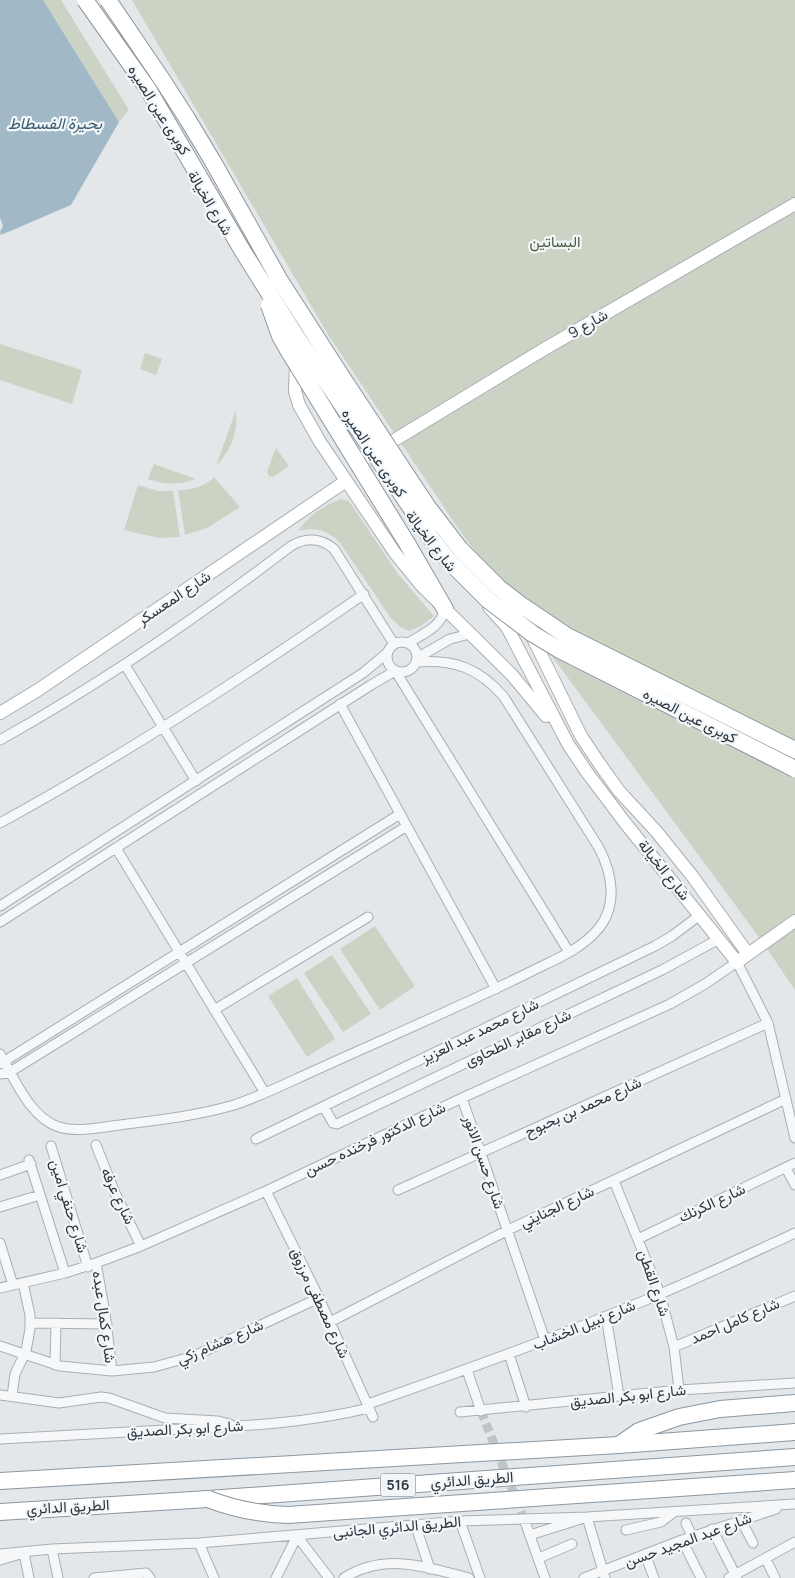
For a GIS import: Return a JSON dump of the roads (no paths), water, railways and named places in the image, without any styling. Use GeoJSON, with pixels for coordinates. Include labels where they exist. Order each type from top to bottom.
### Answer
{"type":"FeatureCollection","features":[{"type":"Feature","properties":{"kind":"highway","name":"كوبرى عين الصيره"},"geometry":{"type":"LineString","coordinates":[[85,0],[148,88],[294,333],[431,538],[448,560],[488,600],[533,634],[558,649],[795,770]]}},
{"type":"Feature","properties":{"kind":"highway","name":"كوبرى عين الصيره"},"geometry":{"type":"LineString","coordinates":[[107,0],[178,104],[279,279],[334,365],[427,506],[460,549],[492,581],[520,605],[567,636],[795,750]]}},
{"type":"Feature","properties":{"kind":"highway"},"geometry":{"type":"LineString","coordinates":[[266,288],[273,320],[288,350],[408,545],[445,609]]}},
{"type":"Feature","properties":{"kind":"highway"},"geometry":{"type":"LineString","coordinates":[[619,1445],[639,1430],[692,1414],[741,1406],[795,1403]]}},
{"type":"Feature","properties":{"kind":"highway","name":"الطريق الدائري"},"geometry":{"type":"LineString","coordinates":[[0,1481],[619,1445],[795,1432]]}},
{"type":"Feature","properties":{"kind":"highway","name":"الطريق الدائري"},"geometry":{"type":"LineString","coordinates":[[0,1512],[795,1457]]}},
{"type":"Feature","properties":{"kind":"highway"},"geometry":{"type":"LineString","coordinates":[[208,1499],[248,1511],[288,1515],[795,1480]]}},
{"type":"Feature","properties":{"kind":"street","name":"شارع الخيالة"},"geometry":{"type":"LineString","coordinates":[[85,0],[174,143],[296,349],[439,555],[507,627],[568,744],[605,797],[737,962]]}},
{"type":"Feature","properties":{"kind":"street","name":"شارع الخيالة"},"geometry":{"type":"LineString","coordinates":[[107,0],[190,133],[254,243],[336,377],[383,447],[451,545],[522,619],[535,638],[581,736],[619,790],[676,855],[748,954]]}},
{"type":"Feature","properties":{"kind":"street","name":"شارع 9"},"geometry":{"type":"LineString","coordinates":[[383,447],[669,275],[795,204]]}},
{"type":"Feature","properties":{"kind":"street"},"geometry":{"type":"LineString","coordinates":[[218,219],[235,209]]}},
{"type":"Feature","properties":{"kind":"street"},"geometry":{"type":"LineString","coordinates":[[296,349],[295,391],[299,404],[320,442],[346,481],[407,569],[435,600],[523,687],[568,744]]}},
{"type":"Feature","properties":{"kind":"street","name":"شارع المعسكر"},"geometry":{"type":"LineString","coordinates":[[0,713],[38,690],[346,481]]}},
{"type":"Feature","properties":{"kind":"street"},"geometry":{"type":"LineString","coordinates":[[0,740],[125,665],[207,609],[291,546],[302,541],[320,540],[334,549],[394,644]]}},
{"type":"Feature","properties":{"kind":"street"},"geometry":{"type":"LineString","coordinates":[[0,823],[162,728],[275,655],[364,594]]}},
{"type":"Feature","properties":{"kind":"street"},"geometry":{"type":"LineString","coordinates":[[408,643],[437,625],[444,615],[445,609]]}},
{"type":"Feature","properties":{"kind":"street"},"geometry":{"type":"LineString","coordinates":[[0,922],[340,704],[396,672],[401,673],[411,670],[417,660],[450,639],[470,634]]}},
{"type":"Feature","properties":{"kind":"street"},"geometry":{"type":"LineString","coordinates":[[0,906],[363,673],[387,653],[394,644],[408,643],[415,649],[417,660]]}},
{"type":"Feature","properties":{"kind":"street"},"geometry":{"type":"LineString","coordinates":[[387,653],[388,664],[396,672],[569,952]]}},
{"type":"Feature","properties":{"kind":"street"},"geometry":{"type":"LineString","coordinates":[[400,814],[1,1060],[37,1113],[51,1124],[73,1130],[194,1115],[235,1104],[265,1093],[496,989],[581,946],[590,938],[607,914],[610,901],[612,887],[606,860],[495,686],[485,678],[460,665],[417,660]]}},
{"type":"Feature","properties":{"kind":"street"},"geometry":{"type":"LineString","coordinates":[[125,665],[195,781],[196,796]]}},
{"type":"Feature","properties":{"kind":"street"},"geometry":{"type":"LineString","coordinates":[[340,704],[496,989]]}},
{"type":"Feature","properties":{"kind":"street"},"geometry":{"type":"LineString","coordinates":[[195,781],[209,788]]}},
{"type":"Feature","properties":{"kind":"street"},"geometry":{"type":"LineString","coordinates":[[0,1074],[10,1072],[407,826]]}},
{"type":"Feature","properties":{"kind":"street"},"geometry":{"type":"LineString","coordinates":[[643,845],[651,845],[654,842],[657,835],[656,831]]}},
{"type":"Feature","properties":{"kind":"street"},"geometry":{"type":"LineString","coordinates":[[116,848],[265,1093]]}},
{"type":"Feature","properties":{"kind":"street"},"geometry":{"type":"LineString","coordinates":[[662,868],[665,860],[676,855]]}},
{"type":"Feature","properties":{"kind":"street","name":"شارع محمد عبد العزيز"},"geometry":{"type":"LineString","coordinates":[[256,1139],[655,946],[700,915]]}},
{"type":"Feature","properties":{"kind":"street"},"geometry":{"type":"LineString","coordinates":[[214,1010],[368,917]]}},
{"type":"Feature","properties":{"kind":"street"},"geometry":{"type":"LineString","coordinates":[[795,921],[737,962],[768,1023],[795,1138]]}},
{"type":"Feature","properties":{"kind":"street","name":"شارع مقابر الطحاوى"},"geometry":{"type":"LineString","coordinates":[[324,1107],[333,1123],[337,1124],[662,970],[719,939]]}},
{"type":"Feature","properties":{"kind":"street","name":"شارع الدكتور فرخنده حسن"},"geometry":{"type":"LineString","coordinates":[[0,1288],[92,1265],[141,1246],[670,1004],[705,984],[737,962]]}},
{"type":"Feature","properties":{"kind":"street","name":"شارع محمد بن بحبوح"},"geometry":{"type":"LineString","coordinates":[[398,1190],[768,1023]]}},
{"type":"Feature","properties":{"kind":"street","name":"شارع حسن الانور"},"geometry":{"type":"LineString","coordinates":[[462,1098],[546,1340]]}},
{"type":"Feature","properties":{"kind":"street","name":"شارع الجنايني"},"geometry":{"type":"LineString","coordinates":[[330,1322],[508,1230],[786,1099]]}},
{"type":"Feature","properties":{"kind":"street","name":"شارع عرفه"},"geometry":{"type":"LineString","coordinates":[[96,1145],[115,1193],[141,1246]]}},
{"type":"Feature","properties":{"kind":"street","name":"شارع حنفي امين"},"geometry":{"type":"LineString","coordinates":[[51,1146],[92,1265]]}},
{"type":"Feature","properties":{"kind":"street"},"geometry":{"type":"LineString","coordinates":[[0,1174],[30,1162],[64,1273]]}},
{"type":"Feature","properties":{"kind":"street","name":"شارع الكرنك"},"geometry":{"type":"LineString","coordinates":[[638,1239],[795,1162]]}},
{"type":"Feature","properties":{"kind":"street"},"geometry":{"type":"LineString","coordinates":[[786,1168],[795,1185]]}},
{"type":"Feature","properties":{"kind":"street","name":"شارع القطن"},"geometry":{"type":"LineString","coordinates":[[614,1181],[660,1294],[674,1347],[679,1390]]}},
{"type":"Feature","properties":{"kind":"street","name":"شارع مصطفى مرزوق"},"geometry":{"type":"LineString","coordinates":[[266,1190],[319,1298],[373,1417]]}},
{"type":"Feature","properties":{"kind":"street"},"geometry":{"type":"LineString","coordinates":[[0,1207],[40,1195]]}},
{"type":"Feature","properties":{"kind":"street","name":"شارع نبيل الخشاب"},"geometry":{"type":"LineString","coordinates":[[368,1406],[606,1316],[660,1294],[795,1233]]}},
{"type":"Feature","properties":{"kind":"street"},"geometry":{"type":"LineString","coordinates":[[0,1243],[13,1286]]}},
{"type":"Feature","properties":{"kind":"street","name":"شارع كمال عبده"},"geometry":{"type":"LineString","coordinates":[[92,1265],[107,1324],[112,1371]]}},
{"type":"Feature","properties":{"kind":"street"},"geometry":{"type":"LineString","coordinates":[[12,1396],[15,1374],[24,1355],[30,1323],[23,1283]]}},
{"type":"Feature","properties":{"kind":"street","name":"شارع كامل احمد"},"geometry":{"type":"LineString","coordinates":[[674,1347],[795,1296]]}},
{"type":"Feature","properties":{"kind":"street","name":"شارع هشام زكي"},"geometry":{"type":"LineString","coordinates":[[0,1346],[54,1365],[112,1371],[154,1367],[194,1356],[319,1298]]}},
{"type":"Feature","properties":{"kind":"street"},"geometry":{"type":"LineString","coordinates":[[606,1316],[619,1396]]}},
{"type":"Feature","properties":{"kind":"street"},"geometry":{"type":"LineString","coordinates":[[30,1323],[107,1324]]}},
{"type":"Feature","properties":{"kind":"street"},"geometry":{"type":"LineString","coordinates":[[54,1365],[56,1323]]}},
{"type":"Feature","properties":{"kind":"street"},"geometry":{"type":"LineString","coordinates":[[509,1354],[526,1407]]}},
{"type":"Feature","properties":{"kind":"street"},"geometry":{"type":"LineString","coordinates":[[467,1370],[481,1410]]}},
{"type":"Feature","properties":{"kind":"street","name":"شارع ابو بكر الصديق"},"geometry":{"type":"LineString","coordinates":[[460,1412],[526,1407],[679,1390],[795,1383]]}},
{"type":"Feature","properties":{"kind":"street"},"geometry":{"type":"LineString","coordinates":[[0,1395],[59,1402],[101,1397],[109,1398],[165,1418],[218,1421],[236,1426]]}},
{"type":"Feature","properties":{"kind":"street","name":"شارع ابو بكر الصديق"},"geometry":{"type":"LineString","coordinates":[[0,1439],[310,1420],[339,1415],[368,1406]]}},
{"type":"Feature","properties":{"kind":"street","name":"الطريق الدائري الجانبى"},"geometry":{"type":"LineString","coordinates":[[0,1554],[52,1549],[199,1543],[297,1536],[460,1521],[586,1517],[794,1504]]}},
{"type":"Feature","properties":{"kind":"street","name":"شارع عبد المجيد حسن"},"geometry":{"type":"LineString","coordinates":[[584,1578],[604,1574],[645,1554],[692,1536],[794,1504]]}},
{"type":"Feature","properties":{"kind":"street"},"geometry":{"type":"LineString","coordinates":[[626,1530],[661,1522],[674,1512]]}},
{"type":"Feature","properties":{"kind":"street"},"geometry":{"type":"LineString","coordinates":[[530,1534],[586,1517],[604,1574]]}},
{"type":"Feature","properties":{"kind":"street"},"geometry":{"type":"LineString","coordinates":[[524,1519],[545,1578]]}},
{"type":"Feature","properties":{"kind":"street"},"geometry":{"type":"LineString","coordinates":[[741,1520],[753,1543]]}},
{"type":"Feature","properties":{"kind":"street"},"geometry":{"type":"LineString","coordinates":[[460,1521],[480,1578]]}},
{"type":"Feature","properties":{"kind":"street"},"geometry":{"type":"LineString","coordinates":[[686,1523],[692,1536]]}},
{"type":"Feature","properties":{"kind":"street"},"geometry":{"type":"LineString","coordinates":[[416,1524],[430,1568]]}},
{"type":"Feature","properties":{"kind":"street"},"geometry":{"type":"LineString","coordinates":[[712,1530],[734,1577],[795,1542]]}},
{"type":"Feature","properties":{"kind":"street"},"geometry":{"type":"LineString","coordinates":[[276,1578],[297,1536],[329,1578]]}},
{"type":"Feature","properties":{"kind":"street"},"geometry":{"type":"LineString","coordinates":[[682,1540],[701,1578]]}},
{"type":"Feature","properties":{"kind":"street"},"geometry":{"type":"LineString","coordinates":[[199,1543],[214,1578]]}},
{"type":"Feature","properties":{"kind":"street"},"geometry":{"type":"LineString","coordinates":[[539,1558],[572,1544]]}},
{"type":"Feature","properties":{"kind":"street"},"geometry":{"type":"LineString","coordinates":[[52,1549],[58,1578]]}},
{"type":"Feature","properties":{"kind":"street"},"geometry":{"type":"LineString","coordinates":[[0,1560],[24,1553],[29,1578]]}},
{"type":"Feature","properties":{"kind":"street"},"geometry":{"type":"LineString","coordinates":[[645,1554],[654,1578]]}},
{"type":"Feature","properties":{"kind":"street"},"geometry":{"type":"LineString","coordinates":[[766,1559],[776,1578]]}},
{"type":"Feature","properties":{"kind":"street"},"geometry":{"type":"LineString","coordinates":[[344,1578],[364,1574],[385,1564],[399,1563],[430,1568],[469,1578]]}},
{"type":"Feature","properties":{"kind":"street"},"geometry":{"type":"LineString","coordinates":[[94,1578],[146,1572],[150,1578]]}},
{"type":"Feature","properties":{"kind":"water","name":"بحيرة الفسطاط"},"geometry":{"type":"Polygon","coordinates":[[[0,0],[43,0],[119,122],[71,205],[1,235],[0,232],[3,226],[0,218],[0,0]]]}},
{"type":"Feature","properties":{"kind":"tunnel"},"geometry":{"type":"LineString","coordinates":[[481,1411],[524,1519]]}},
{"type":"Feature","properties":{"kind":"park label","name":"البساتين"},"geometry":{"type":"Point","coordinates":[555,242]}}]}
